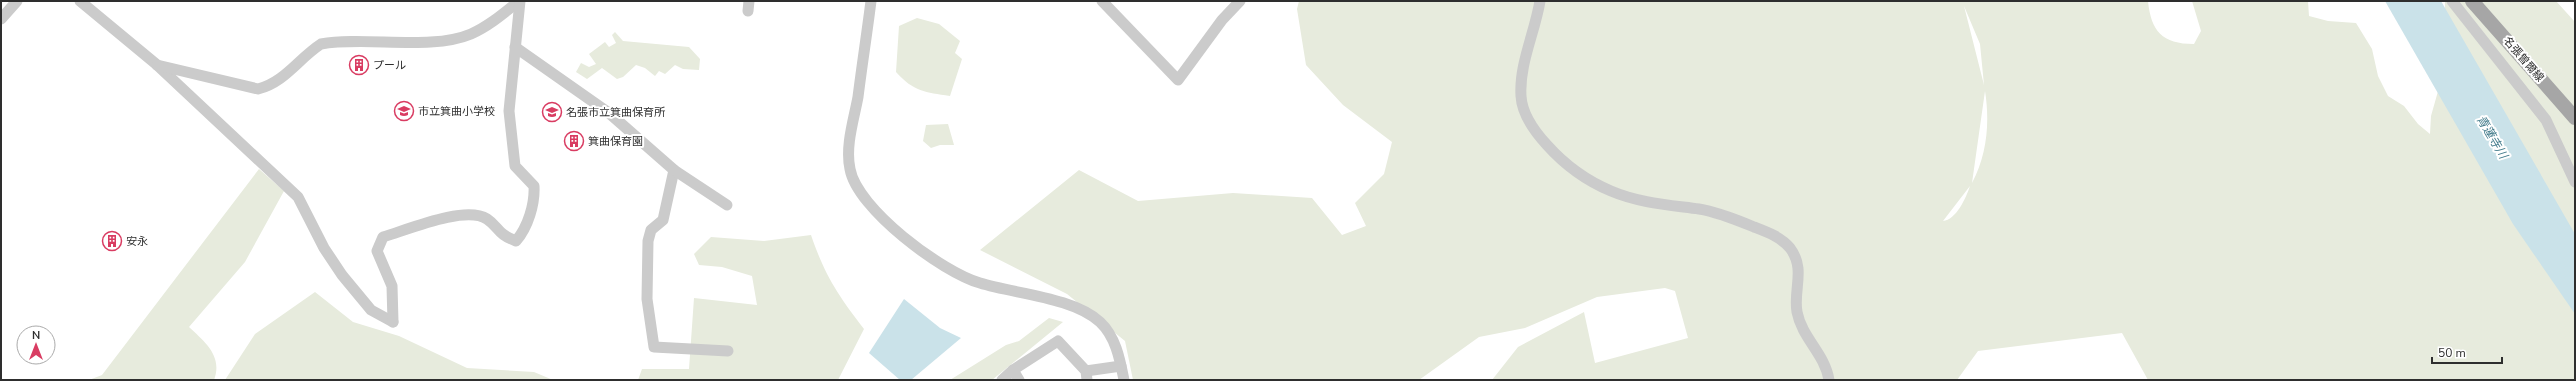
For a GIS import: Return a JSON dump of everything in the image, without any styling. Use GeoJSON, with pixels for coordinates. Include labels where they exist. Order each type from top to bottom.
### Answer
{"type":"FeatureCollection","features":[{"type":"Feature","properties":{"kind":"main road","name":"名張曽爾線"},"geometry":{"type":"LineString","coordinates":[[2472,1],[2575,118]]}},
{"type":"Feature","properties":{"kind":"street"},"geometry":{"type":"LineString","coordinates":[[1,19],[17,1]]}},
{"type":"Feature","properties":{"kind":"street"},"geometry":{"type":"LineString","coordinates":[[80,1],[156,64],[298,197],[324,248],[342,275],[371,310],[393,322],[392,286],[377,251],[383,237],[468,214],[486,219],[502,235],[516,241],[527,222],[535,194],[534,186],[515,166],[509,111],[519,1]]}},
{"type":"Feature","properties":{"kind":"street"},"geometry":{"type":"LineString","coordinates":[[156,64],[258,89],[273,84],[291,72],[311,50],[321,44],[450,40],[471,34],[490,24],[519,1]]}},
{"type":"Feature","properties":{"kind":"street"},"geometry":{"type":"LineString","coordinates":[[871,1],[850,140],[849,167],[853,183],[865,200],[886,223],[946,268],[978,283],[1075,308],[1100,322],[1114,340],[1124,380]]}},
{"type":"Feature","properties":{"kind":"street"},"geometry":{"type":"LineString","coordinates":[[1102,1],[1178,80],[1222,20],[1240,1]]}},
{"type":"Feature","properties":{"kind":"street"},"geometry":{"type":"LineString","coordinates":[[1540,1],[1520,82],[1521,98],[1534,132],[1557,156],[1583,176],[1610,191],[1636,199],[1701,210],[1734,219],[1772,234],[1789,247],[1797,259],[1800,276],[1797,311],[1801,328],[1822,358],[1829,380]]}},
{"type":"Feature","properties":{"kind":"street"},"geometry":{"type":"LineString","coordinates":[[2452,1],[2546,120],[2556,138],[2575,182]]}},
{"type":"Feature","properties":{"kind":"street"},"geometry":{"type":"LineString","coordinates":[[515,47],[609,113],[674,170],[727,205]]}},
{"type":"Feature","properties":{"kind":"street"},"geometry":{"type":"LineString","coordinates":[[674,170],[663,220],[651,230],[648,242],[647,299],[654,347],[728,351]]}},
{"type":"Feature","properties":{"kind":"street"},"geometry":{"type":"LineString","coordinates":[[1002,380],[1013,370],[1058,341],[1087,376],[1121,366]]}},
{"type":"Feature","properties":{"kind":"street"},"geometry":{"type":"LineString","coordinates":[[1013,370],[1019,380]]}},
{"type":"Feature","properties":{"kind":"shaded area"},"geometry":{"type":"Polygon","coordinates":[[[1299,1],[2148,1],[2152,20],[2155,28],[2160,34],[2174,42],[2194,44],[2201,31],[2192,1],[2308,1],[2309,16],[2328,21],[2356,23],[2372,49],[2378,76],[2388,96],[2404,106],[2418,124],[2430,134],[2431,116],[2444,70],[2445,1],[2556,1],[2575,22],[2575,380],[2148,380],[2122,333],[1978,351],[1957,380],[1492,380],[1518,347],[1584,312],[1595,363],[1688,338],[1675,291],[1665,288],[1597,297],[1525,328],[1479,337],[1419,380],[1133,380],[1125,341],[1067,294],[980,250],[1079,170],[1138,201],[1233,193],[1312,198],[1342,235],[1366,226],[1355,203],[1384,174],[1392,142],[1343,105],[1306,65],[1297,9],[1299,1]],[[1964,6],[1984,85],[1980,44],[1964,6]],[[1985,91],[1972,183],[1981,161],[1986,138],[1987,115],[1985,91]],[[1970,186],[1943,221],[1952,217],[1960,208],[1970,186]]]}},
{"type":"Feature","properties":{"kind":"shaded area"},"geometry":{"type":"Polygon","coordinates":[[[917,18],[939,24],[960,41],[955,53],[962,59],[950,96],[920,90],[902,79],[896,72],[899,26],[917,18]]]}},
{"type":"Feature","properties":{"kind":"shaded area"},"geometry":{"type":"Polygon","coordinates":[[[615,32],[623,41],[689,47],[700,59],[699,70],[683,69],[675,65],[665,74],[659,71],[655,76],[645,68],[636,65],[623,77],[617,79],[602,68],[587,79],[576,72],[581,63],[589,67],[596,64],[589,54],[605,42],[609,47],[616,43],[612,35],[615,32]]]}},
{"type":"Feature","properties":{"kind":"shaded area"},"geometry":{"type":"Polygon","coordinates":[[[948,124],[954,145],[940,145],[931,148],[923,141],[926,125],[948,124]]]}},
{"type":"Feature","properties":{"kind":"shaded area"},"geometry":{"type":"Polygon","coordinates":[[[259,169],[284,191],[245,262],[189,327],[211,350],[216,364],[214,380],[89,380],[102,375],[259,169]]]}},
{"type":"Feature","properties":{"kind":"shaded area"},"geometry":{"type":"Polygon","coordinates":[[[811,235],[833,285],[864,329],[838,380],[638,380],[642,369],[689,369],[694,298],[757,305],[752,276],[722,267],[699,265],[694,254],[711,237],[764,241],[811,235]]]}},
{"type":"Feature","properties":{"kind":"shaded area"},"geometry":{"type":"Polygon","coordinates":[[[315,292],[353,322],[399,336],[467,368],[534,372],[553,380],[225,380],[255,334],[315,292]]]}},
{"type":"Feature","properties":{"kind":"shaded area"},"geometry":{"type":"Polygon","coordinates":[[[1049,318],[1063,322],[992,380],[950,380],[1006,345],[1019,341],[1049,318]]]}},
{"type":"Feature","properties":{"kind":"water","name":"青蓮寺川"},"geometry":{"type":"Polygon","coordinates":[[[2385,1],[2441,1],[2575,234],[2575,314],[2513,224],[2385,1]]]}},
{"type":"Feature","properties":{"kind":"water"},"geometry":{"type":"Polygon","coordinates":[[[904,299],[940,328],[961,338],[911,380],[900,380],[869,353],[904,299]]]}},
{"type":"Feature","properties":{"kind":"place","name":"プール"},"geometry":{"type":"Point","coordinates":[359,65]}},
{"type":"Feature","properties":{"kind":"place","name":"市立箕曲小学校"},"geometry":{"type":"Point","coordinates":[404,111]}},
{"type":"Feature","properties":{"kind":"place","name":"名張市立箕曲保育所"},"geometry":{"type":"Point","coordinates":[552,112]}},
{"type":"Feature","properties":{"kind":"place","name":"箕曲保育園"},"geometry":{"type":"Point","coordinates":[574,141]}},
{"type":"Feature","properties":{"kind":"place","name":"安永"},"geometry":{"type":"Point","coordinates":[112,241]}}]}
